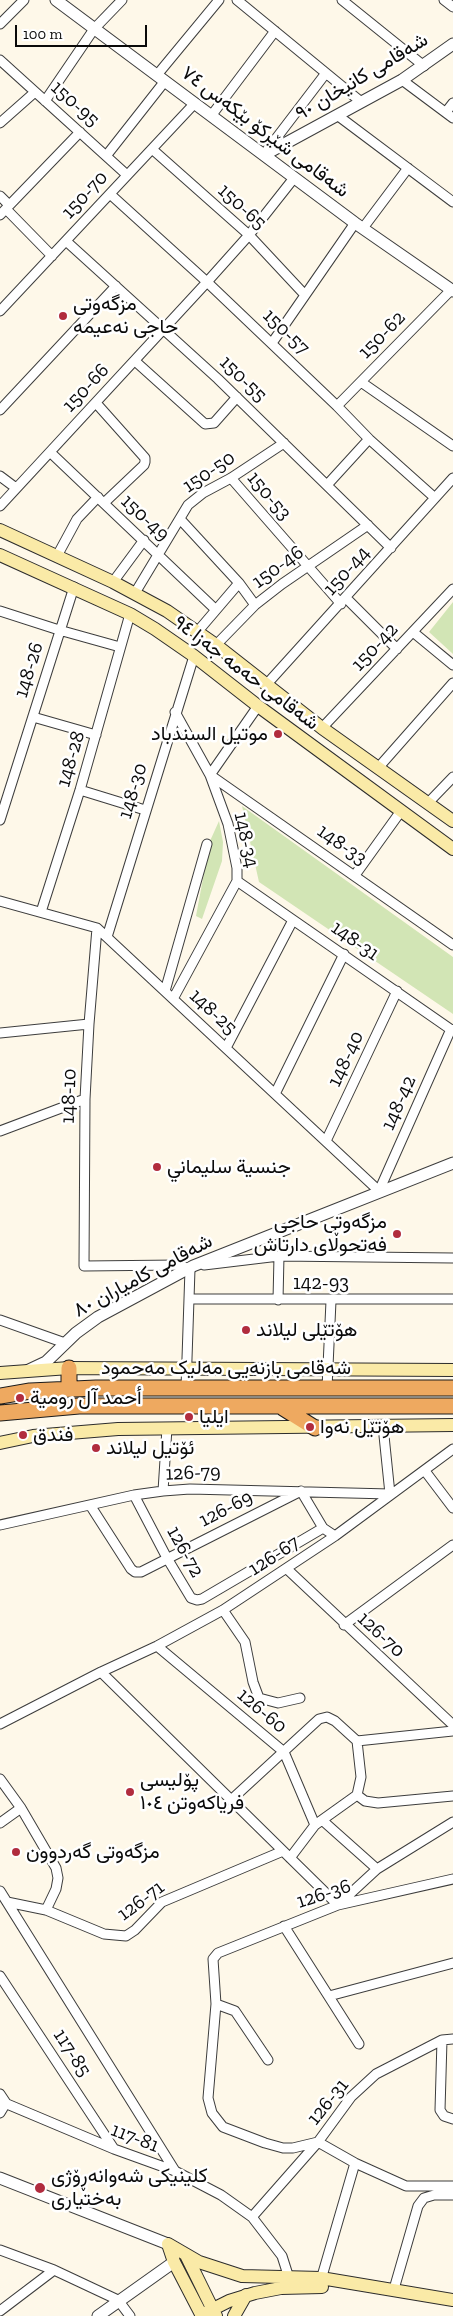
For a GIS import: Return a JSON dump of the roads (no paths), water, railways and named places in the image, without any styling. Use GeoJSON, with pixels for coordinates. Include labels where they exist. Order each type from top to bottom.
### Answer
{"type":"FeatureCollection","features":[{"type":"Feature","properties":{"kind":"highway"},"geometry":{"type":"LineString","coordinates":[[69,1368],[79,1406]]}},
{"type":"Feature","properties":{"kind":"highway","name":"شەقامی بازنەیی مەلیک مەحمود"},"geometry":{"type":"LineString","coordinates":[[0,1396],[73,1389],[453,1388]]}},
{"type":"Feature","properties":{"kind":"highway"},"geometry":{"type":"LineString","coordinates":[[52,1390],[54,1398],[53,1407]]}},
{"type":"Feature","properties":{"kind":"highway","name":"شەقامی بازنەیی مەلیک مەحمود"},"geometry":{"type":"LineString","coordinates":[[0,1413],[79,1406],[283,1408],[453,1406]]}},
{"type":"Feature","properties":{"kind":"highway"},"geometry":{"type":"LineString","coordinates":[[283,1408],[314,1428]]}},
{"type":"Feature","properties":{"kind":"main road","name":"شەقامی حەمە جەزا ٩٤"},"geometry":{"type":"LineString","coordinates":[[0,530],[113,582],[167,611],[198,631],[322,728],[453,820]]}},
{"type":"Feature","properties":{"kind":"main road","name":"شەقامی حەمە جەزا ٩٤"},"geometry":{"type":"LineString","coordinates":[[0,555],[74,587],[130,614],[154,629],[194,656],[258,706],[453,849]]}},
{"type":"Feature","properties":{"kind":"main road"},"geometry":{"type":"LineString","coordinates":[[154,629],[167,611]]}},
{"type":"Feature","properties":{"kind":"main road"},"geometry":{"type":"LineString","coordinates":[[0,1373],[69,1368],[453,1370]]}},
{"type":"Feature","properties":{"kind":"main road"},"geometry":{"type":"LineString","coordinates":[[0,1443],[64,1433],[167,1428],[314,1428],[453,1424]]}},
{"type":"Feature","properties":{"kind":"main road"},"geometry":{"type":"LineString","coordinates":[[168,2244],[182,2250],[186,2255],[206,2314]]}},
{"type":"Feature","properties":{"kind":"main road"},"geometry":{"type":"LineString","coordinates":[[168,2244],[174,2262],[206,2314]]}},
{"type":"Feature","properties":{"kind":"main road"},"geometry":{"type":"LineString","coordinates":[[186,2255],[227,2273],[257,2278],[289,2278],[394,2289],[453,2300]]}},
{"type":"Feature","properties":{"kind":"main road"},"geometry":{"type":"LineString","coordinates":[[174,2262],[186,2255]]}},
{"type":"Feature","properties":{"kind":"main road"},"geometry":{"type":"LineString","coordinates":[[206,2314],[246,2296],[320,2282],[453,2309]]}},
{"type":"Feature","properties":{"kind":"main road"},"geometry":{"type":"LineString","coordinates":[[234,2316],[246,2296]]}},
{"type":"Feature","properties":{"kind":"street"},"geometry":{"type":"LineString","coordinates":[[0,24],[24,0]]}},
{"type":"Feature","properties":{"kind":"street","name":"شەقامی شێرکۆ بێکەس ٧٤"},"geometry":{"type":"LineString","coordinates":[[56,0],[294,178],[452,290]]}},
{"type":"Feature","properties":{"kind":"street"},"geometry":{"type":"LineString","coordinates":[[46,101],[94,29],[122,0]]}},
{"type":"Feature","properties":{"kind":"street"},"geometry":{"type":"LineString","coordinates":[[106,156],[219,0]]}},
{"type":"Feature","properties":{"kind":"street"},"geometry":{"type":"LineString","coordinates":[[236,0],[360,101]]}},
{"type":"Feature","properties":{"kind":"street"},"geometry":{"type":"LineString","coordinates":[[342,0],[424,66]]}},
{"type":"Feature","properties":{"kind":"street"},"geometry":{"type":"LineString","coordinates":[[444,0],[453,7]]}},
{"type":"Feature","properties":{"kind":"street"},"geometry":{"type":"LineString","coordinates":[[211,116],[275,32]]}},
{"type":"Feature","properties":{"kind":"street","name":"شەقامی کانیخان ٩٠"},"geometry":{"type":"LineString","coordinates":[[264,155],[360,101],[402,80],[453,44]]}},
{"type":"Feature","properties":{"kind":"street","name":"150-95"},"geometry":{"type":"LineString","coordinates":[[0,60],[127,175]]}},
{"type":"Feature","properties":{"kind":"street"},"geometry":{"type":"LineString","coordinates":[[264,155],[326,73]]}},
{"type":"Feature","properties":{"kind":"street"},"geometry":{"type":"LineString","coordinates":[[402,80],[449,115],[453,103]]}},
{"type":"Feature","properties":{"kind":"street"},"geometry":{"type":"LineString","coordinates":[[0,123],[35,92]]}},
{"type":"Feature","properties":{"kind":"street","name":"150-70"},"geometry":{"type":"LineString","coordinates":[[0,311],[195,104]]}},
{"type":"Feature","properties":{"kind":"street"},"geometry":{"type":"LineString","coordinates":[[337,115],[453,202]]}},
{"type":"Feature","properties":{"kind":"street"},"geometry":{"type":"LineString","coordinates":[[5,209],[80,132]]}},
{"type":"Feature","properties":{"kind":"street","name":"150-65"},"geometry":{"type":"LineString","coordinates":[[152,150],[249,235],[305,294]]}},
{"type":"Feature","properties":{"kind":"street"},"geometry":{"type":"LineString","coordinates":[[272,343],[305,294],[359,225],[408,168]]}},
{"type":"Feature","properties":{"kind":"street","name":"150-66"},"geometry":{"type":"LineString","coordinates":[[0,506],[164,330],[249,235],[294,178]]}},
{"type":"Feature","properties":{"kind":"street","name":"150-57"},"geometry":{"type":"LineString","coordinates":[[110,194],[272,343],[338,406],[369,439],[435,498]]}},
{"type":"Feature","properties":{"kind":"street"},"geometry":{"type":"LineString","coordinates":[[0,196],[5,209],[52,256]]}},
{"type":"Feature","properties":{"kind":"street","name":"150-55"},"geometry":{"type":"LineString","coordinates":[[66,241],[237,397],[391,548]]}},
{"type":"Feature","properties":{"kind":"street"},"geometry":{"type":"LineString","coordinates":[[0,410],[116,286]]}},
{"type":"Feature","properties":{"kind":"street","name":"150-62"},"geometry":{"type":"LineString","coordinates":[[338,406],[452,290]]}},
{"type":"Feature","properties":{"kind":"street"},"geometry":{"type":"LineString","coordinates":[[135,361],[205,424],[214,423],[237,397]]}},
{"type":"Feature","properties":{"kind":"street"},"geometry":{"type":"LineString","coordinates":[[361,382],[453,446]]}},
{"type":"Feature","properties":{"kind":"street"},"geometry":{"type":"LineString","coordinates":[[57,556],[77,519],[144,465],[145,462],[145,458],[96,403]]}},
{"type":"Feature","properties":{"kind":"street"},"geometry":{"type":"LineString","coordinates":[[327,485],[369,439]]}},
{"type":"Feature","properties":{"kind":"street","name":"150-50"},"geometry":{"type":"LineString","coordinates":[[135,593],[188,505],[203,493],[231,478],[284,443]]}},
{"type":"Feature","properties":{"kind":"street","name":"150-49"},"geometry":{"type":"LineString","coordinates":[[51,453],[215,609]]}},
{"type":"Feature","properties":{"kind":"street"},"geometry":{"type":"LineString","coordinates":[[0,476],[16,488]]}},
{"type":"Feature","properties":{"kind":"street","name":"150-53"},"geometry":{"type":"LineString","coordinates":[[231,478],[307,567],[397,649]]}},
{"type":"Feature","properties":{"kind":"street","name":"150-44"},"geometry":{"type":"LineString","coordinates":[[266,685],[453,478]]}},
{"type":"Feature","properties":{"kind":"street"},"geometry":{"type":"LineString","coordinates":[[180,519],[238,583],[255,605]]}},
{"type":"Feature","properties":{"kind":"street","name":"150-46"},"geometry":{"type":"LineString","coordinates":[[216,645],[255,605],[368,525]]}},
{"type":"Feature","properties":{"kind":"street"},"geometry":{"type":"LineString","coordinates":[[113,582],[144,540]]}},
{"type":"Feature","properties":{"kind":"street"},"geometry":{"type":"LineString","coordinates":[[198,631],[238,583]]}},
{"type":"Feature","properties":{"kind":"street","name":"148-26"},"geometry":{"type":"LineString","coordinates":[[0,820],[74,587]]}},
{"type":"Feature","properties":{"kind":"street","name":"150-42"},"geometry":{"type":"LineString","coordinates":[[322,728],[453,589]]}},
{"type":"Feature","properties":{"kind":"street"},"geometry":{"type":"LineString","coordinates":[[0,611],[120,647]]}},
{"type":"Feature","properties":{"kind":"street","name":"148-28"},"geometry":{"type":"LineString","coordinates":[[40,912],[80,790],[130,614]]}},
{"type":"Feature","properties":{"kind":"street"},"geometry":{"type":"LineString","coordinates":[[413,632],[453,665]]}},
{"type":"Feature","properties":{"kind":"street","name":"148-30"},"geometry":{"type":"LineString","coordinates":[[107,938],[175,712],[194,656]]}},
{"type":"Feature","properties":{"kind":"street"},"geometry":{"type":"LineString","coordinates":[[378,768],[453,684]]}},
{"type":"Feature","properties":{"kind":"street"},"geometry":{"type":"LineString","coordinates":[[210,775],[258,706]]}},
{"type":"Feature","properties":{"kind":"street","name":"148-34"},"geometry":{"type":"LineString","coordinates":[[173,999],[237,881],[237,868],[228,824],[210,775],[175,712]]}},
{"type":"Feature","properties":{"kind":"street"},"geometry":{"type":"LineString","coordinates":[[33,717],[96,735]]}},
{"type":"Feature","properties":{"kind":"street","name":"148-33"},"geometry":{"type":"LineString","coordinates":[[210,775],[453,945]]}},
{"type":"Feature","properties":{"kind":"street"},"geometry":{"type":"LineString","coordinates":[[428,803],[453,777]]}},
{"type":"Feature","properties":{"kind":"street"},"geometry":{"type":"LineString","coordinates":[[80,790],[146,810]]}},
{"type":"Feature","properties":{"kind":"street"},"geometry":{"type":"LineString","coordinates":[[355,875],[401,812]]}},
{"type":"Feature","properties":{"kind":"street"},"geometry":{"type":"LineString","coordinates":[[165,990],[207,844]]}},
{"type":"Feature","properties":{"kind":"street","name":"148-31"},"geometry":{"type":"LineString","coordinates":[[237,881],[452,1030]]}},
{"type":"Feature","properties":{"kind":"street","name":"148-25"},"geometry":{"type":"LineString","coordinates":[[0,901],[97,928],[379,1191]]}},
{"type":"Feature","properties":{"kind":"street"},"geometry":{"type":"LineString","coordinates":[[226,1048],[293,920]]}},
{"type":"Feature","properties":{"kind":"street","name":"148-10"},"geometry":{"type":"LineString","coordinates":[[97,928],[89,1024],[86,1099],[84,1266],[178,1265],[191,1268]]}},
{"type":"Feature","properties":{"kind":"street"},"geometry":{"type":"LineString","coordinates":[[275,1094],[344,954]]}},
{"type":"Feature","properties":{"kind":"street","name":"148-40"},"geometry":{"type":"LineString","coordinates":[[326,1142],[397,991]]}},
{"type":"Feature","properties":{"kind":"street"},"geometry":{"type":"LineString","coordinates":[[0,1033],[89,1024]]}},
{"type":"Feature","properties":{"kind":"street","name":"148-42"},"geometry":{"type":"LineString","coordinates":[[379,1191],[452,1030]]}},
{"type":"Feature","properties":{"kind":"street"},"geometry":{"type":"LineString","coordinates":[[0,1131],[86,1099]]}},
{"type":"Feature","properties":{"kind":"street","name":"شەقامی کامیاران ٨٠"},"geometry":{"type":"LineString","coordinates":[[28,1370],[46,1362],[65,1343],[98,1318],[191,1268],[379,1191],[453,1163]]}},
{"type":"Feature","properties":{"kind":"street"},"geometry":{"type":"LineString","coordinates":[[278,1300],[279,1256]]}},
{"type":"Feature","properties":{"kind":"street"},"geometry":{"type":"LineString","coordinates":[[186,1388],[191,1268],[279,1256],[453,1258]]}},
{"type":"Feature","properties":{"kind":"street","name":"142-93"},"geometry":{"type":"LineString","coordinates":[[189,1299],[331,1301],[453,1299]]}},
{"type":"Feature","properties":{"kind":"street"},"geometry":{"type":"LineString","coordinates":[[326,1388],[331,1301]]}},
{"type":"Feature","properties":{"kind":"street"},"geometry":{"type":"LineString","coordinates":[[0,1320],[65,1343]]}},
{"type":"Feature","properties":{"kind":"street"},"geometry":{"type":"LineString","coordinates":[[383,1426],[390,1494]]}},
{"type":"Feature","properties":{"kind":"street"},"geometry":{"type":"LineString","coordinates":[[163,1491],[167,1428]]}},
{"type":"Feature","properties":{"kind":"street","name":"126-67"},"geometry":{"type":"LineString","coordinates":[[0,1724],[101,1672],[157,1646],[223,1610],[335,1536],[453,1449]]}},
{"type":"Feature","properties":{"kind":"street"},"geometry":{"type":"LineString","coordinates":[[425,1471],[453,1508]]}},
{"type":"Feature","properties":{"kind":"street","name":"126-79"},"geometry":{"type":"LineString","coordinates":[[0,1525],[134,1495],[163,1491],[190,1489],[390,1494]]}},
{"type":"Feature","properties":{"kind":"street"},"geometry":{"type":"LineString","coordinates":[[301,1491],[323,1528],[335,1536]]}},
{"type":"Feature","properties":{"kind":"street","name":"126-69"},"geometry":{"type":"LineString","coordinates":[[90,1505],[131,1570],[141,1572],[301,1491]]}},
{"type":"Feature","properties":{"kind":"street","name":"126-72"},"geometry":{"type":"LineString","coordinates":[[134,1495],[190,1598],[202,1599],[323,1528]]}},
{"type":"Feature","properties":{"kind":"street"},"geometry":{"type":"LineString","coordinates":[[344,1625],[453,1545]]}},
{"type":"Feature","properties":{"kind":"street","name":"126-70"},"geometry":{"type":"LineString","coordinates":[[287,1569],[344,1625],[453,1725]]}},
{"type":"Feature","properties":{"kind":"street"},"geometry":{"type":"LineString","coordinates":[[223,1610],[245,1642],[253,1682],[259,1698],[278,1703],[300,1698]]}},
{"type":"Feature","properties":{"kind":"street","name":"126-60"},"geometry":{"type":"LineString","coordinates":[[157,1646],[284,1752],[318,1822]]}},
{"type":"Feature","properties":{"kind":"street"},"geometry":{"type":"LineString","coordinates":[[101,1672],[338,1906],[377,1869],[453,1822]]}},
{"type":"Feature","properties":{"kind":"street"},"geometry":{"type":"LineString","coordinates":[[231,1800],[319,1719],[327,1718],[334,1721],[357,1741],[361,1777],[357,1795],[318,1822],[286,1854]]}},
{"type":"Feature","properties":{"kind":"street"},"geometry":{"type":"LineString","coordinates":[[357,1741],[453,1732]]}},
{"type":"Feature","properties":{"kind":"street"},"geometry":{"type":"LineString","coordinates":[[0,1779],[21,1808],[56,1868],[58,1878],[56,1888],[46,1910]]}},
{"type":"Feature","properties":{"kind":"street"},"geometry":{"type":"LineString","coordinates":[[357,1795],[365,1800],[378,1803],[453,1796]]}},
{"type":"Feature","properties":{"kind":"street"},"geometry":{"type":"LineString","coordinates":[[0,1823],[21,1808]]}},
{"type":"Feature","properties":{"kind":"street"},"geometry":{"type":"LineString","coordinates":[[318,1822],[377,1869]]}},
{"type":"Feature","properties":{"kind":"street","name":"126-71"},"geometry":{"type":"LineString","coordinates":[[7,1902],[46,1910],[104,1934],[126,1936],[135,1930],[162,1902],[286,1854]]}},
{"type":"Feature","properties":{"kind":"street","name":"126-36"},"geometry":{"type":"LineString","coordinates":[[216,2004],[213,1959],[218,1953],[338,1906],[453,1878]]}},
{"type":"Feature","properties":{"kind":"street"},"geometry":{"type":"LineString","coordinates":[[0,1890],[175,2171]]}},
{"type":"Feature","properties":{"kind":"street"},"geometry":{"type":"LineString","coordinates":[[284,1926],[359,2044]]}},
{"type":"Feature","properties":{"kind":"street"},"geometry":{"type":"LineString","coordinates":[[330,1996],[453,1963]]}},
{"type":"Feature","properties":{"kind":"street","name":"117-85"},"geometry":{"type":"LineString","coordinates":[[0,1976],[114,2149]]}},
{"type":"Feature","properties":{"kind":"street"},"geometry":{"type":"LineString","coordinates":[[268,2060],[235,2011],[216,2004],[208,2098],[212,2113],[223,2127],[283,2148],[293,2148],[318,2142],[355,2163],[406,2186],[453,2186]]}},
{"type":"Feature","properties":{"kind":"street","name":"126-31"},"geometry":{"type":"LineString","coordinates":[[252,2217],[318,2142],[351,2097],[376,2074],[442,2040],[453,2039]]}},
{"type":"Feature","properties":{"kind":"street"},"geometry":{"type":"LineString","coordinates":[[442,2040],[440,2110],[444,2116],[452,2119]]}},
{"type":"Feature","properties":{"kind":"street"},"geometry":{"type":"LineString","coordinates":[[0,2094],[3,2102],[0,2113]]}},
{"type":"Feature","properties":{"kind":"street","name":"117-81"},"geometry":{"type":"LineString","coordinates":[[3,2102],[114,2149],[175,2171],[221,2195],[252,2217],[282,2256],[289,2278]]}},
{"type":"Feature","properties":{"kind":"street"},"geometry":{"type":"LineString","coordinates":[[320,2282],[355,2163]]}},
{"type":"Feature","properties":{"kind":"street"},"geometry":{"type":"LineString","coordinates":[[1,2182],[168,2244]]}},
{"type":"Feature","properties":{"kind":"street"},"geometry":{"type":"LineString","coordinates":[[394,2289],[418,2206],[424,2198],[434,2195],[453,2194]]}},
{"type":"Feature","properties":{"kind":"street"},"geometry":{"type":"LineString","coordinates":[[0,2250],[54,2270],[118,2300],[130,2316]]}},
{"type":"Feature","properties":{"kind":"street"},"geometry":{"type":"LineString","coordinates":[[98,2316],[174,2262]]}},
{"type":"Feature","properties":{"kind":"street"},"geometry":{"type":"LineString","coordinates":[[0,2311],[54,2270]]}},
{"type":"Feature","properties":{"kind":"place","name":"مزگەوتی حاجی نەعیمە"},"geometry":{"type":"Point","coordinates":[63,316]}},
{"type":"Feature","properties":{"kind":"place","name":"موتيل السندباد"},"geometry":{"type":"Point","coordinates":[278,734]}},
{"type":"Feature","properties":{"kind":"place","name":"جنسية سليماني"},"geometry":{"type":"Point","coordinates":[157,1167]}},
{"type":"Feature","properties":{"kind":"place","name":"مزگەوتی حاجی فەتحوڵای دارتاش"},"geometry":{"type":"Point","coordinates":[397,1234]}},
{"type":"Feature","properties":{"kind":"place","name":"هۆتێلی لیلاند"},"geometry":{"type":"Point","coordinates":[246,1330]}},
{"type":"Feature","properties":{"kind":"place","name":"أحمد آل رومية"},"geometry":{"type":"Point","coordinates":[20,1398]}},
{"type":"Feature","properties":{"kind":"place","name":"ايليا"},"geometry":{"type":"Point","coordinates":[189,1417]}},
{"type":"Feature","properties":{"kind":"place","name":"هۆتێل نەوا"},"geometry":{"type":"Point","coordinates":[310,1427]}},
{"type":"Feature","properties":{"kind":"place","name":"فندق"},"geometry":{"type":"Point","coordinates":[23,1435]}},
{"type":"Feature","properties":{"kind":"place","name":"ئۆتیل لیلاند"},"geometry":{"type":"Point","coordinates":[96,1448]}},
{"type":"Feature","properties":{"kind":"place","name":"پۆلیسی فریاکەوتن ١٠٤"},"geometry":{"type":"Point","coordinates":[130,1792]}},
{"type":"Feature","properties":{"kind":"place","name":"مزگەوتی گەردوون"},"geometry":{"type":"Point","coordinates":[16,1852]}},
{"type":"Feature","properties":{"kind":"place","name":"کلینیکی شەوانەڕۆژی بەختیاری"},"geometry":{"type":"Point","coordinates":[40,2188]}}]}
